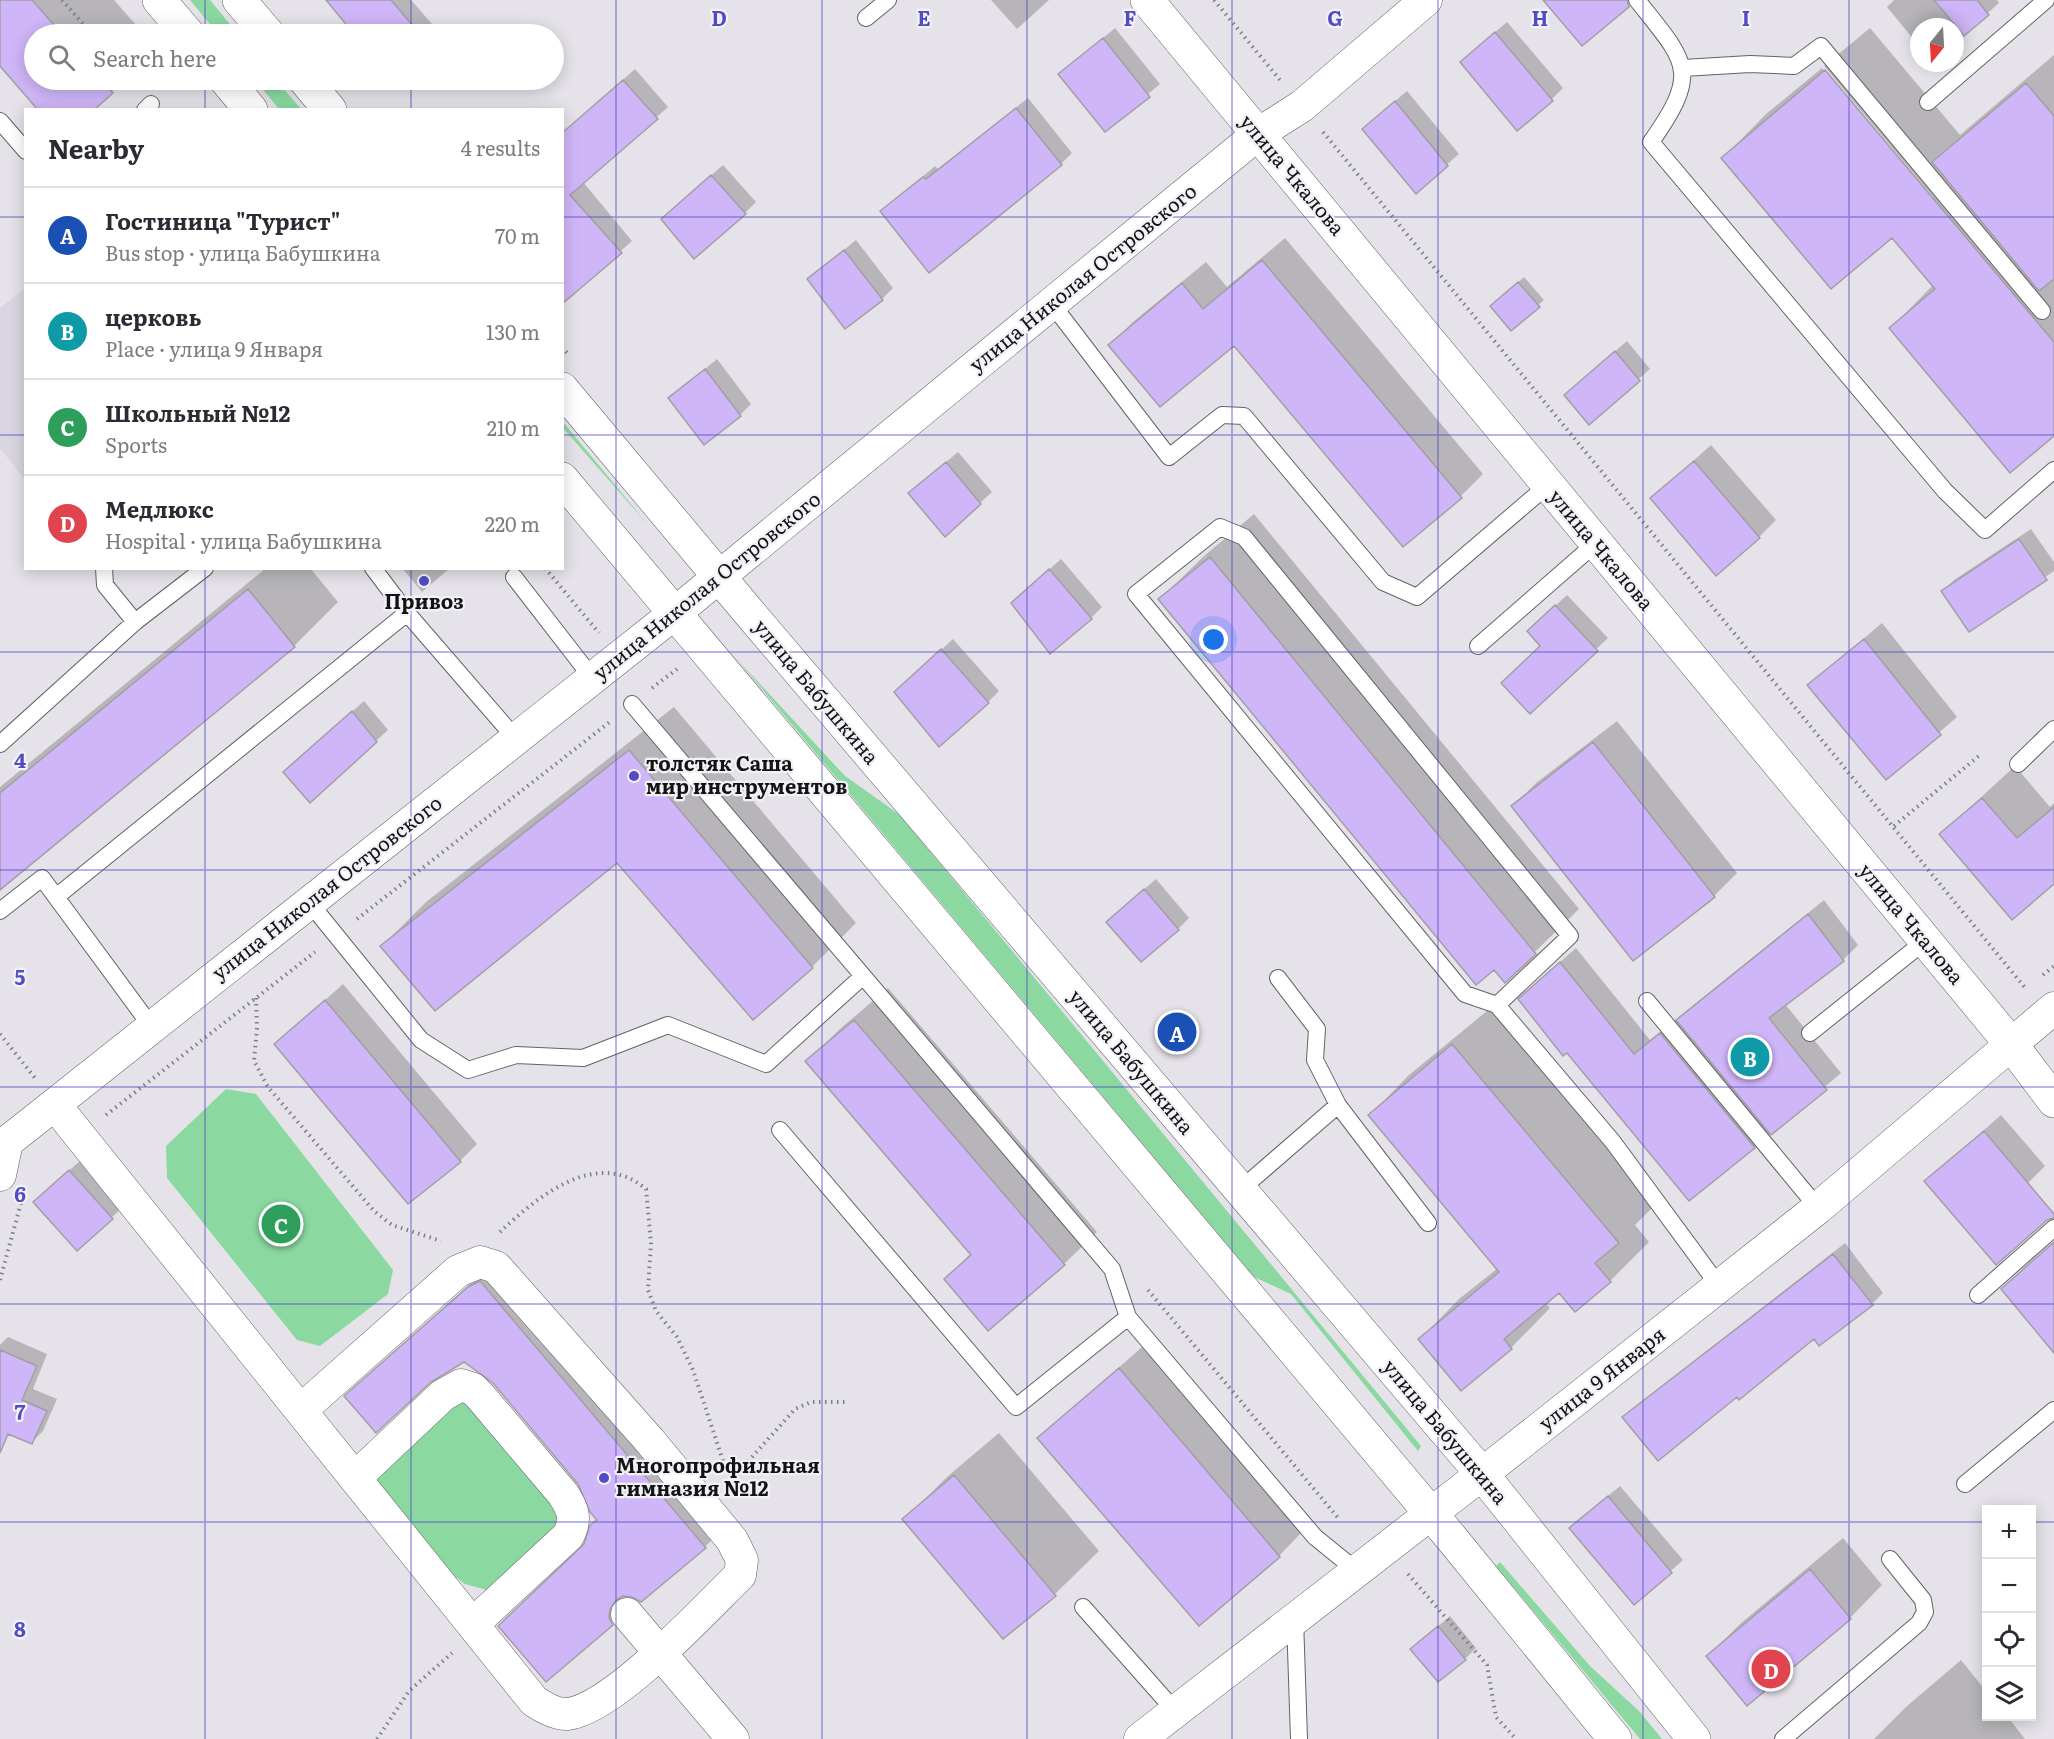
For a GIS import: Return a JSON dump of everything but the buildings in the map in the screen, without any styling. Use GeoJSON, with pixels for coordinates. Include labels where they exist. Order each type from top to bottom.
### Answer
{"type":"FeatureCollection","features":[{"type":"Feature","properties":{"kind":"main road"},"geometry":{"type":"LineString","coordinates":[[159,0],[179,24]]}},
{"type":"Feature","properties":{"kind":"main road"},"geometry":{"type":"LineString","coordinates":[[239,0],[259,24]]}},
{"type":"Feature","properties":{"kind":"main road","name":"улица Чкалова"},"geometry":{"type":"LineString","coordinates":[[1147,0],[2011,1044],[2054,1101]]}},
{"type":"Feature","properties":{"kind":"main road"},"geometry":{"type":"LineString","coordinates":[[234,90],[249,108]]}},
{"type":"Feature","properties":{"kind":"main road"},"geometry":{"type":"LineString","coordinates":[[313,90],[328,108]]}},
{"type":"Feature","properties":{"kind":"main road","name":"улица Бабушкина"},"geometry":{"type":"LineString","coordinates":[[564,391],[719,577],[1482,1474],[1694,1739]]}},
{"type":"Feature","properties":{"kind":"main road"},"geometry":{"type":"LineString","coordinates":[[564,481],[1431,1514],[1615,1739]]}},
{"type":"Feature","properties":{"kind":"street","name":"улица Николая Островского"},"geometry":{"type":"LineString","coordinates":[[0,1175],[4,1137],[55,1105],[151,1026],[593,679],[1258,134],[1302,106],[1426,0]]}},
{"type":"Feature","properties":{"kind":"street","name":"улица 9 Января"},"geometry":{"type":"LineString","coordinates":[[1140,1739],[1431,1514],[1818,1208],[2054,1008]]}},
{"type":"Feature","properties":{"kind":"street"},"geometry":{"type":"LineString","coordinates":[[55,1105],[301,1410],[356,1478],[479,1629],[534,1701],[545,1708],[566,1714],[594,1706],[657,1656],[740,1575],[742,1560],[715,1506],[496,1267],[480,1262],[458,1271],[301,1410]]}},
{"type":"Feature","properties":{"kind":"street"},"geometry":{"type":"LineString","coordinates":[[356,1478],[443,1395],[461,1385],[473,1389],[480,1396],[563,1494],[573,1509],[574,1525],[568,1536],[479,1629]]}},
{"type":"Feature","properties":{"kind":"street"},"geometry":{"type":"LineString","coordinates":[[627,1614],[733,1739]]}},
{"type":"Feature","properties":{"kind":"lane"},"geometry":{"type":"LineString","coordinates":[[866,18],[888,0]]}},
{"type":"Feature","properties":{"kind":"lane"},"geometry":{"type":"LineString","coordinates":[[1637,0],[1670,41],[1683,68],[1682,90],[1652,142],[1946,491],[1985,530],[2054,470]]}},
{"type":"Feature","properties":{"kind":"lane"},"geometry":{"type":"LineString","coordinates":[[1928,102],[2046,0]]}},
{"type":"Feature","properties":{"kind":"lane"},"geometry":{"type":"LineString","coordinates":[[1683,68],[1750,64],[1794,66],[1821,46],[2042,311]]}},
{"type":"Feature","properties":{"kind":"lane"},"geometry":{"type":"LineString","coordinates":[[0,121],[24,149]]}},
{"type":"Feature","properties":{"kind":"lane"},"geometry":{"type":"LineString","coordinates":[[1052,304],[1169,457],[1222,415],[1244,416],[1383,582],[1417,597],[1548,485]]}},
{"type":"Feature","properties":{"kind":"lane"},"geometry":{"type":"LineString","coordinates":[[1497,1005],[1570,936],[1244,537],[1220,527],[1136,594],[1465,994],[1497,1005],[1612,1142],[1719,1286]]}},
{"type":"Feature","properties":{"kind":"lane"},"geometry":{"type":"LineString","coordinates":[[1479,646],[1596,543]]}},
{"type":"Feature","properties":{"kind":"lane"},"geometry":{"type":"LineString","coordinates":[[104,570],[105,585],[135,622]]}},
{"type":"Feature","properties":{"kind":"lane"},"geometry":{"type":"LineString","coordinates":[[0,744],[135,622],[201,570]]}},
{"type":"Feature","properties":{"kind":"lane"},"geometry":{"type":"LineString","coordinates":[[375,570],[407,613],[516,739]]}},
{"type":"Feature","properties":{"kind":"lane"},"geometry":{"type":"LineString","coordinates":[[513,577],[593,679]]}},
{"type":"Feature","properties":{"kind":"lane"},"geometry":{"type":"LineString","coordinates":[[56,897],[407,613]]}},
{"type":"Feature","properties":{"kind":"lane"},"geometry":{"type":"LineString","coordinates":[[632,704],[1112,1269],[1128,1317],[1315,1537],[1357,1571]]}},
{"type":"Feature","properties":{"kind":"lane"},"geometry":{"type":"LineString","coordinates":[[2018,764],[2054,729]]}},
{"type":"Feature","properties":{"kind":"lane"},"geometry":{"type":"LineString","coordinates":[[0,911],[42,878],[151,1026]]}},
{"type":"Feature","properties":{"kind":"lane"},"geometry":{"type":"LineString","coordinates":[[309,902],[421,1040],[468,1070],[516,1055],[583,1058],[668,1025],[766,1064],[863,976]]}},
{"type":"Feature","properties":{"kind":"lane"},"geometry":{"type":"LineString","coordinates":[[1810,1033],[1924,941]]}},
{"type":"Feature","properties":{"kind":"lane"},"geometry":{"type":"LineString","coordinates":[[1278,978],[1317,1029],[1315,1060],[1338,1105],[1428,1223]]}},
{"type":"Feature","properties":{"kind":"lane"},"geometry":{"type":"LineString","coordinates":[[1647,1001],[1818,1208]]}},
{"type":"Feature","properties":{"kind":"lane"},"geometry":{"type":"LineString","coordinates":[[1240,1190],[1338,1105]]}},
{"type":"Feature","properties":{"kind":"lane"},"geometry":{"type":"LineString","coordinates":[[780,1130],[1016,1407],[1128,1317]]}},
{"type":"Feature","properties":{"kind":"lane"},"geometry":{"type":"LineString","coordinates":[[1978,1295],[2054,1228]]}},
{"type":"Feature","properties":{"kind":"lane"},"geometry":{"type":"LineString","coordinates":[[1965,1484],[2054,1410]]}},
{"type":"Feature","properties":{"kind":"lane"},"geometry":{"type":"LineString","coordinates":[[1783,1739],[1919,1623],[1925,1612],[1923,1600],[1890,1559]]}},
{"type":"Feature","properties":{"kind":"lane"},"geometry":{"type":"LineString","coordinates":[[1083,1607],[1176,1712]]}},
{"type":"Feature","properties":{"kind":"lane"},"geometry":{"type":"LineString","coordinates":[[1295,1619],[1299,1739]]}},
{"type":"Feature","properties":{"kind":"path"},"geometry":{"type":"LineString","coordinates":[[62,0],[83,24]]}},
{"type":"Feature","properties":{"kind":"path"},"geometry":{"type":"LineString","coordinates":[[1214,0],[2026,989],[2033,984]]}},
{"type":"Feature","properties":{"kind":"path"},"geometry":{"type":"LineString","coordinates":[[1894,826],[1980,755]]}},
{"type":"Feature","properties":{"kind":"path"},"geometry":{"type":"LineString","coordinates":[[2040,978],[2054,966]]}},
{"type":"Feature","properties":{"kind":"path"},"geometry":{"type":"LineString","coordinates":[[256,998],[257,1028],[254,1061],[268,1087],[375,1211],[392,1225],[440,1240],[474,1265],[499,1234],[538,1198],[574,1179],[608,1172],[634,1179],[646,1189],[651,1243],[648,1290],[656,1311],[677,1337],[693,1370],[723,1461],[715,1506]]}},
{"type":"Feature","properties":{"kind":"path"},"geometry":{"type":"LineString","coordinates":[[0,1034],[55,1105]]}},
{"type":"Feature","properties":{"kind":"path"},"geometry":{"type":"LineString","coordinates":[[715,1506],[795,1409],[811,1402],[847,1402]]}},
{"type":"Feature","properties":{"kind":"path"},"geometry":{"type":"LineString","coordinates":[[377,1739],[393,1711],[431,1670],[462,1646],[479,1629]]}},
{"type":"Feature","properties":{"kind":"shaded area"},"geometry":{"type":"Polygon","coordinates":[[[24,289],[24,479],[0,448],[0,308],[24,289]]]}},
{"type":"Feature","properties":{"kind":"green space"},"geometry":{"type":"Polygon","coordinates":[[[190,0],[210,0],[230,24],[210,24],[190,0]]]}},
{"type":"Feature","properties":{"kind":"green space"},"geometry":{"type":"Polygon","coordinates":[[[263,90],[285,90],[300,108],[278,108],[263,90]]]}},
{"type":"Feature","properties":{"kind":"green space"},"geometry":{"type":"Polygon","coordinates":[[[564,423],[650,527],[564,429],[564,423]]]}},
{"type":"Feature","properties":{"kind":"green space"},"geometry":{"type":"Polygon","coordinates":[[[737,659],[845,776],[900,815],[1421,1446],[1418,1451],[1291,1294],[1254,1277],[737,659]]]}},
{"type":"Feature","properties":{"kind":"green space"},"geometry":{"type":"Polygon","coordinates":[[[226,1089],[256,1094],[393,1270],[388,1294],[320,1346],[297,1340],[167,1178],[166,1146],[226,1089]]]}},
{"type":"Feature","properties":{"kind":"green space"},"geometry":{"type":"Polygon","coordinates":[[[462,1396],[560,1506],[562,1528],[501,1582],[487,1590],[465,1584],[445,1569],[374,1482],[376,1472],[462,1396]]]}},
{"type":"Feature","properties":{"kind":"green space"},"geometry":{"type":"Polygon","coordinates":[[[1500,1562],[1590,1666],[1640,1712],[1662,1739],[1640,1739],[1496,1566],[1500,1562]]]}},
{"type":"Feature","properties":{"kind":"place","name":"Привоз"},"geometry":{"type":"Point","coordinates":[424,581]}},
{"type":"Feature","properties":{"kind":"place","name":"толстяк Саша мир инструментов"},"geometry":{"type":"Point","coordinates":[634,776]}},
{"type":"Feature","properties":{"kind":"place","name":"Гостиница \"Турист\""},"geometry":{"type":"Point","coordinates":[1177,1032]}},
{"type":"Feature","properties":{"kind":"place","name":"церковь"},"geometry":{"type":"Point","coordinates":[1750,1057]}},
{"type":"Feature","properties":{"kind":"place","name":"Школьный №12"},"geometry":{"type":"Point","coordinates":[281,1224]}},
{"type":"Feature","properties":{"kind":"place","name":"Многопрофильная гимназия №12"},"geometry":{"type":"Point","coordinates":[604,1478]}},
{"type":"Feature","properties":{"kind":"place","name":"Медлюкс"},"geometry":{"type":"Point","coordinates":[1771,1669]}}]}
